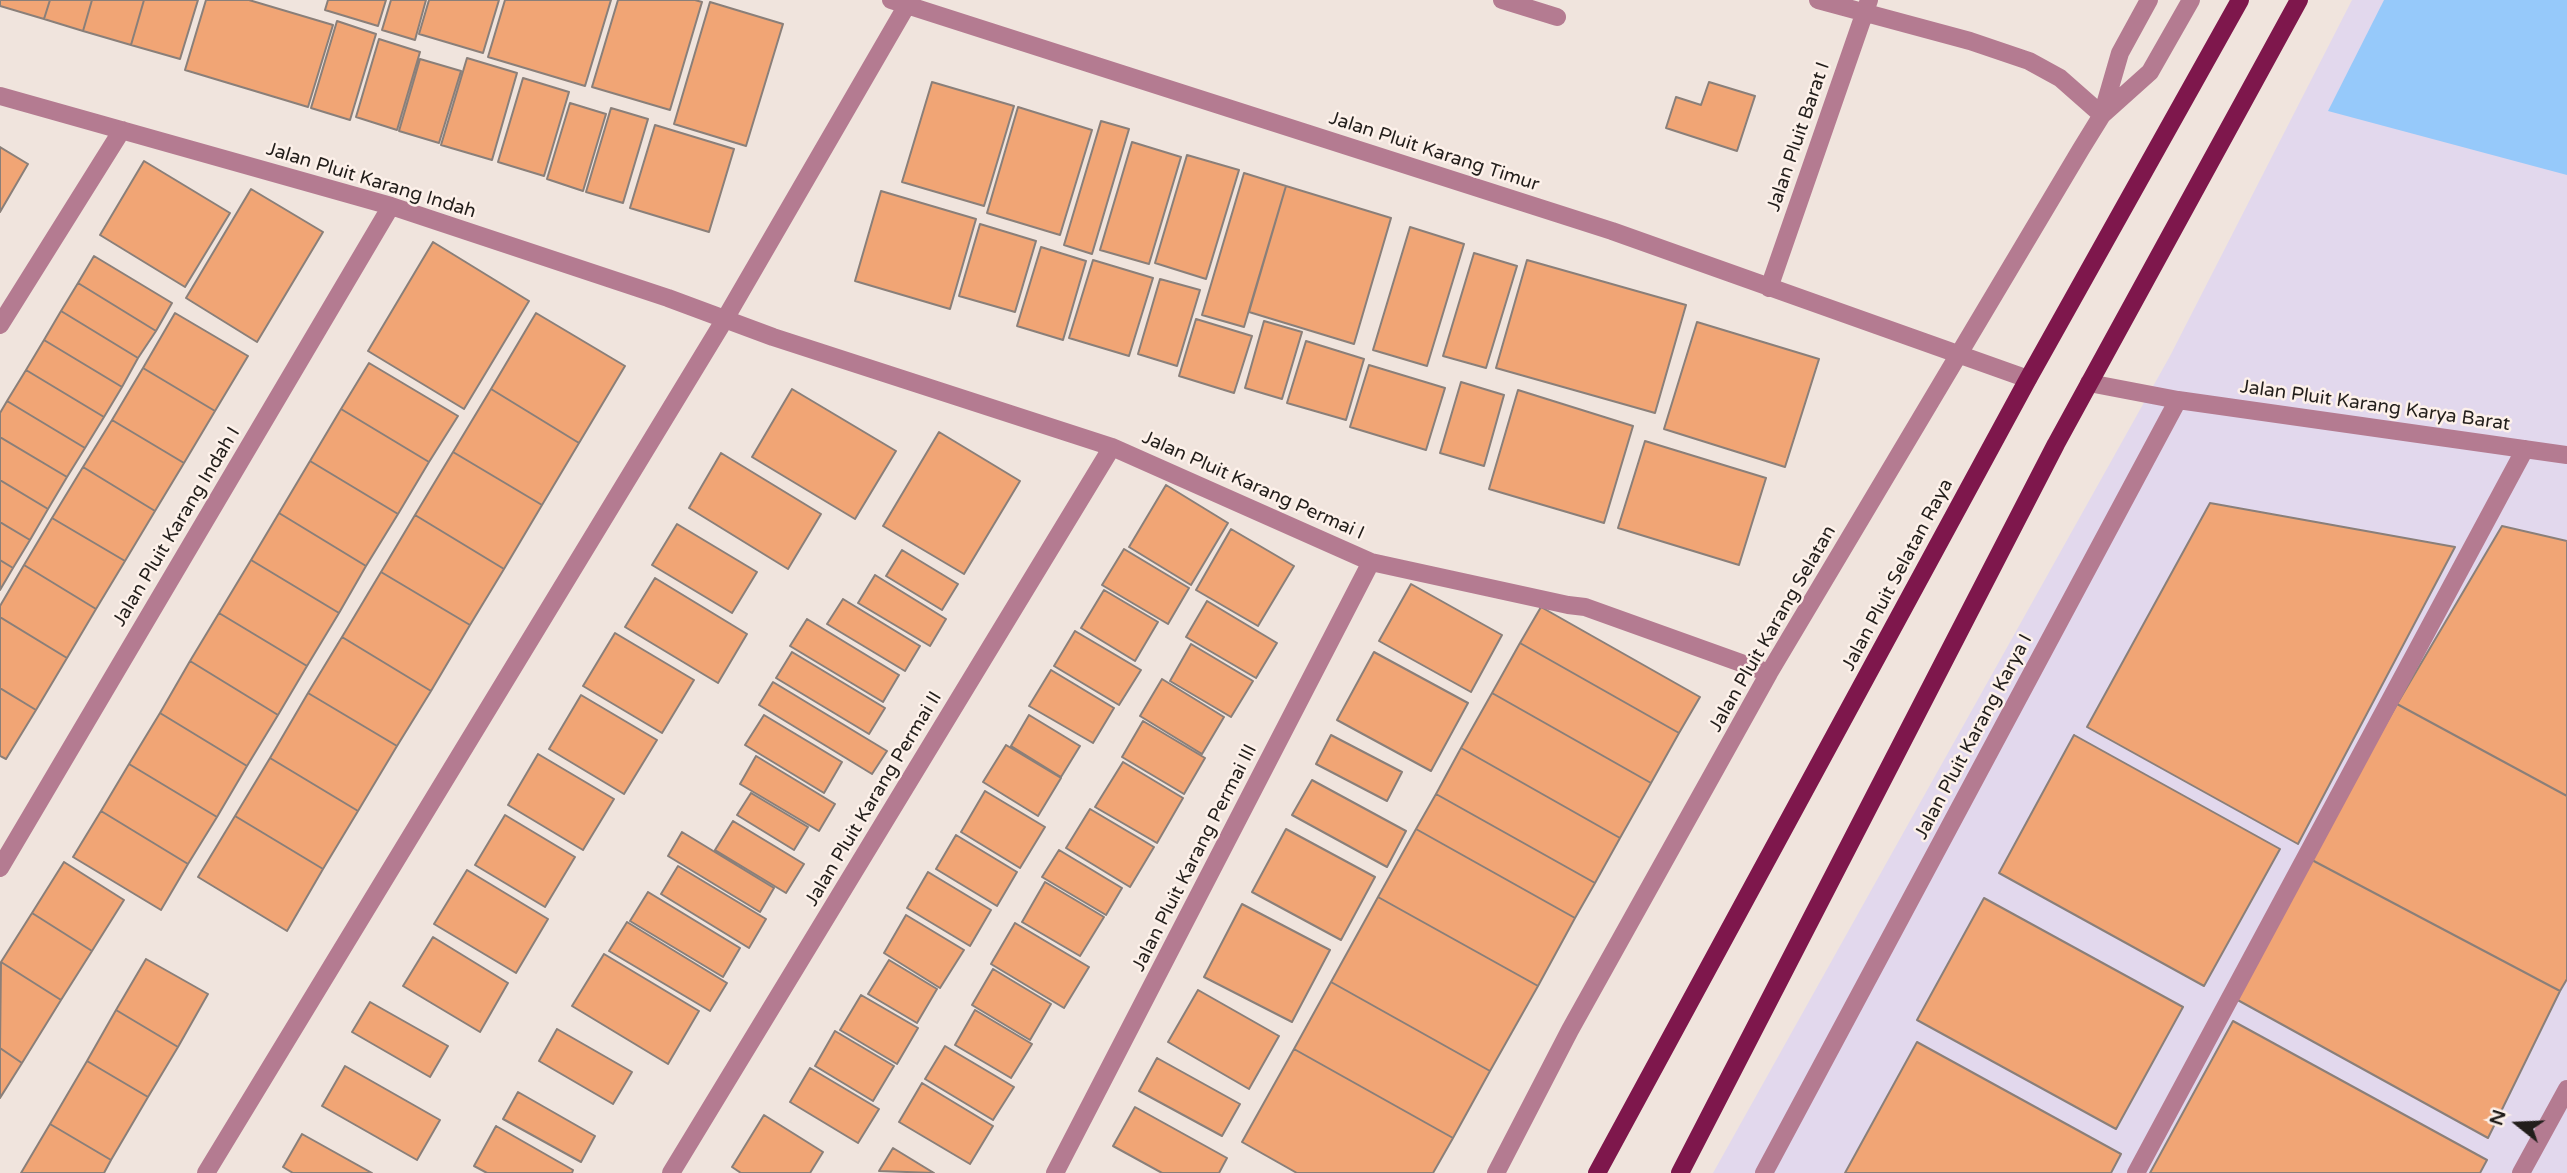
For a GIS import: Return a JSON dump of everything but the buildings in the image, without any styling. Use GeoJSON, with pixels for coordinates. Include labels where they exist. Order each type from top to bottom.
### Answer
{"type":"FeatureCollection","features":[{"type":"Feature","properties":{"kind":"main road","name":"Jalan Pluit Selatan Raya"},"geometry":{"type":"LineString","coordinates":[[1597,1173],[2028,379],[2240,0]]}},
{"type":"Feature","properties":{"kind":"main road"},"geometry":{"type":"LineString","coordinates":[[1680,1173],[2089,383],[2299,0]]}},
{"type":"Feature","properties":{"kind":"street"},"geometry":{"type":"LineString","coordinates":[[1502,0],[1557,17]]}},
{"type":"Feature","properties":{"kind":"street"},"geometry":{"type":"LineString","coordinates":[[1818,0],[1867,7],[2029,61],[2060,78],[2102,115]]}},
{"type":"Feature","properties":{"kind":"street","name":"Jalan Pluit Karang Selatan"},"geometry":{"type":"LineString","coordinates":[[1496,1173],[1570,1030],[1769,673],[2102,115],[2120,53],[2149,0]]}},
{"type":"Feature","properties":{"kind":"street","name":"Jalan Pluit Karang Selatan"},"geometry":{"type":"LineString","coordinates":[[2102,115],[2150,72],[2192,0]]}},
{"type":"Feature","properties":{"kind":"street"},"geometry":{"type":"LineString","coordinates":[[206,1173],[725,320],[899,3]]}},
{"type":"Feature","properties":{"kind":"street","name":"Jalan Pluit Karang Timur"},"geometry":{"type":"LineString","coordinates":[[899,3],[1612,231],[2028,379]]}},
{"type":"Feature","properties":{"kind":"street","name":"Jalan Pluit Barat I"},"geometry":{"type":"LineString","coordinates":[[1769,288],[1867,7]]}},
{"type":"Feature","properties":{"kind":"street","name":"Jalan Pluit Karang Indah"},"geometry":{"type":"LineString","coordinates":[[0,96],[391,206],[668,298],[725,320]]}},
{"type":"Feature","properties":{"kind":"street"},"geometry":{"type":"LineString","coordinates":[[0,325],[122,130]]}},
{"type":"Feature","properties":{"kind":"street","name":"Jalan Pluit Karang Indah I"},"geometry":{"type":"LineString","coordinates":[[0,868],[391,206]]}},
{"type":"Feature","properties":{"kind":"street","name":"Jalan Pluit Karang Permai I"},"geometry":{"type":"LineString","coordinates":[[725,320],[1112,447],[1371,562],[1586,607],[1769,673]]}},
{"type":"Feature","properties":{"kind":"street"},"geometry":{"type":"LineString","coordinates":[[2089,383],[2178,400]]}},
{"type":"Feature","properties":{"kind":"street","name":"Jalan Pluit Karang Karya Barat"},"geometry":{"type":"LineString","coordinates":[[2178,400],[2567,455]]}},
{"type":"Feature","properties":{"kind":"street","name":"Jalan Pluit Karang Karya I"},"geometry":{"type":"LineString","coordinates":[[1764,1173],[2178,400]]}},
{"type":"Feature","properties":{"kind":"street","name":"Jalan Pluit Karang Permai II"},"geometry":{"type":"LineString","coordinates":[[671,1173],[1112,447]]}},
{"type":"Feature","properties":{"kind":"street"},"geometry":{"type":"LineString","coordinates":[[2136,1173],[2525,449]]}},
{"type":"Feature","properties":{"kind":"street","name":"Jalan Pluit Karang Permai III"},"geometry":{"type":"LineString","coordinates":[[1055,1173],[1371,562]]}},
{"type":"Feature","properties":{"kind":"street"},"geometry":{"type":"LineString","coordinates":[[2521,1173],[2567,1089]]}},
{"type":"Feature","properties":{"kind":"shaded area"},"geometry":{"type":"Polygon","coordinates":[[[2352,0],[2567,0],[2567,1173],[1713,1173],[2170,356],[2352,0]]]}},
{"type":"Feature","properties":{"kind":"water"},"geometry":{"type":"Polygon","coordinates":[[[2384,0],[2567,0],[2567,175],[2328,111],[2384,0]]]}}]}
